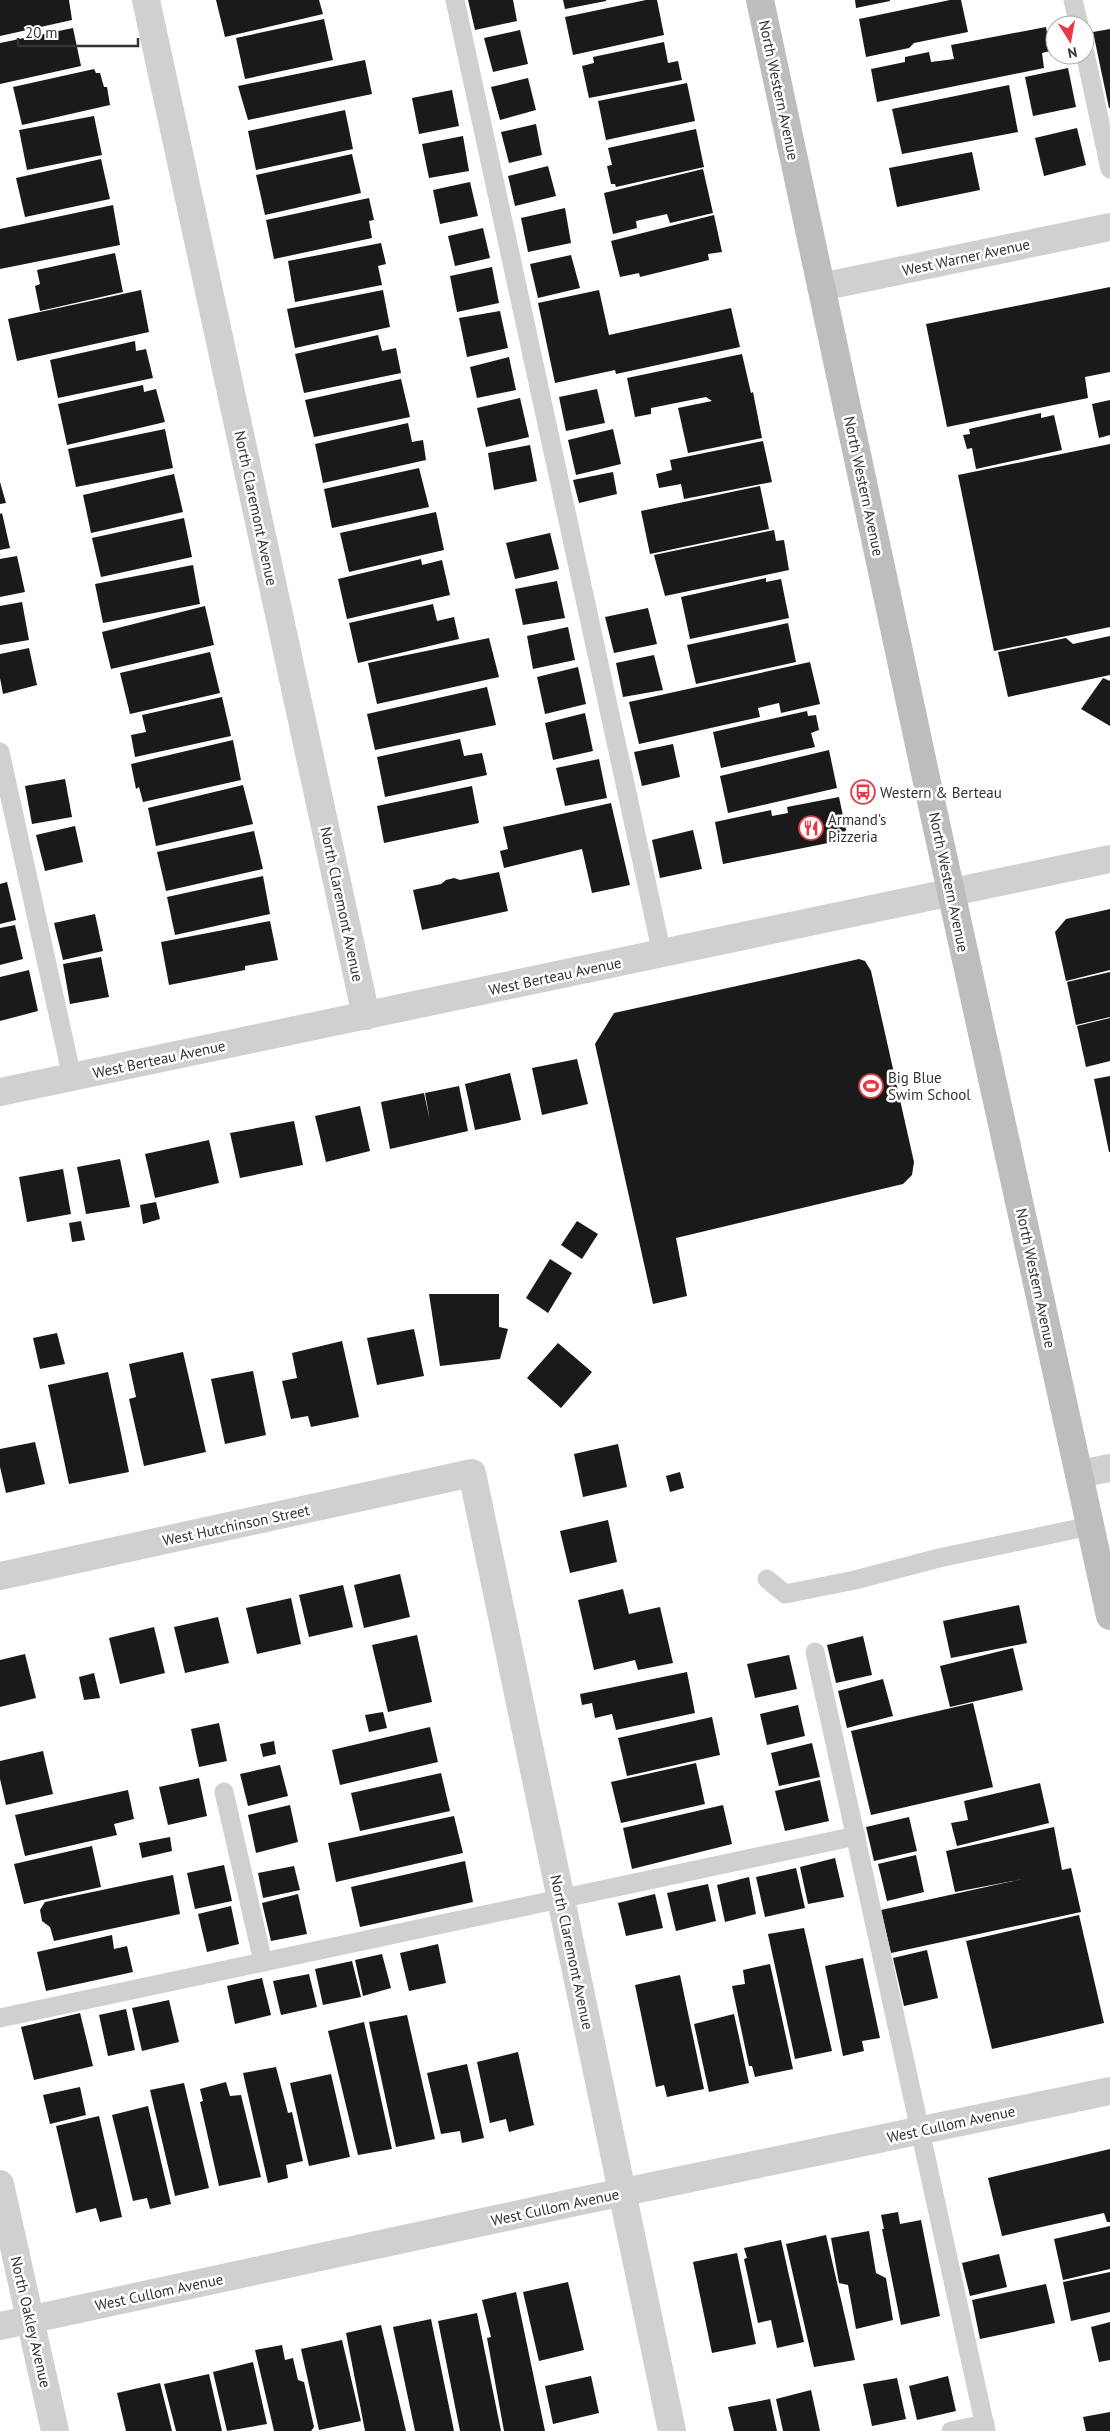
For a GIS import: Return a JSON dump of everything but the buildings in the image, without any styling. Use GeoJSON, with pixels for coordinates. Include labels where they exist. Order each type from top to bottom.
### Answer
{"type":"FeatureCollection","features":[{"type":"Feature","properties":{"kind":"main road","name":"North Western Avenue"},"geometry":{"type":"LineString","coordinates":[[760,0],[951,893],[1110,1616]]}},
{"type":"Feature","properties":{"kind":"street","name":"North Claremont Avenue"},"geometry":{"type":"LineString","coordinates":[[146,0],[366,1016]]}},
{"type":"Feature","properties":{"kind":"street","name":"West Warner Avenue"},"geometry":{"type":"LineString","coordinates":[[822,287],[1110,227]]}},
{"type":"Feature","properties":{"kind":"street","name":"West Berteau Avenue"},"geometry":{"type":"LineString","coordinates":[[0,1092],[1110,860]]}},
{"type":"Feature","properties":{"kind":"street"},"geometry":{"type":"LineString","coordinates":[[1079,1474],[1110,1468]]}},
{"type":"Feature","properties":{"kind":"street","name":"North Claremont Avenue"},"geometry":{"type":"LineString","coordinates":[[472,1473],[672,2431]]}},
{"type":"Feature","properties":{"kind":"street","name":"West Hutchinson Street"},"geometry":{"type":"LineString","coordinates":[[0,1576],[472,1473]]}},
{"type":"Feature","properties":{"kind":"street","name":"West Cullom Avenue"},"geometry":{"type":"LineString","coordinates":[[0,2326],[622,2192],[1110,2091]]}},
{"type":"Feature","properties":{"kind":"street","name":"North Oakley Avenue"},"geometry":{"type":"LineString","coordinates":[[0,2184],[55,2431]]}},
{"type":"Feature","properties":{"kind":"lane"},"geometry":{"type":"LineString","coordinates":[[455,0],[662,954]]}},
{"type":"Feature","properties":{"kind":"lane"},"geometry":{"type":"LineString","coordinates":[[1074,0],[1077,15]]}},
{"type":"Feature","properties":{"kind":"lane"},"geometry":{"type":"LineString","coordinates":[[1088,65],[1110,169]]}},
{"type":"Feature","properties":{"kind":"lane"},"geometry":{"type":"LineString","coordinates":[[0,752],[72,1077]]}},
{"type":"Feature","properties":{"kind":"lane"},"geometry":{"type":"LineString","coordinates":[[767,1579],[785,1594],[854,1580],[939,1558],[1090,1526]]}},
{"type":"Feature","properties":{"kind":"lane"},"geometry":{"type":"LineString","coordinates":[[815,1652],[985,2428],[952,2431]]}},
{"type":"Feature","properties":{"kind":"lane"},"geometry":{"type":"LineString","coordinates":[[224,1792],[263,1962]]}},
{"type":"Feature","properties":{"kind":"lane"},"geometry":{"type":"LineString","coordinates":[[0,2018],[856,1836]]}},
{"type":"Feature","properties":{"kind":"place","name":"Western & Berteau"},"geometry":{"type":"Point","coordinates":[863,792]}},
{"type":"Feature","properties":{"kind":"place","name":"Armand's Pizzeria"},"geometry":{"type":"Point","coordinates":[811,828]}},
{"type":"Feature","properties":{"kind":"place","name":"Big Blue Swim School"},"geometry":{"type":"Point","coordinates":[871,1086]}}]}
